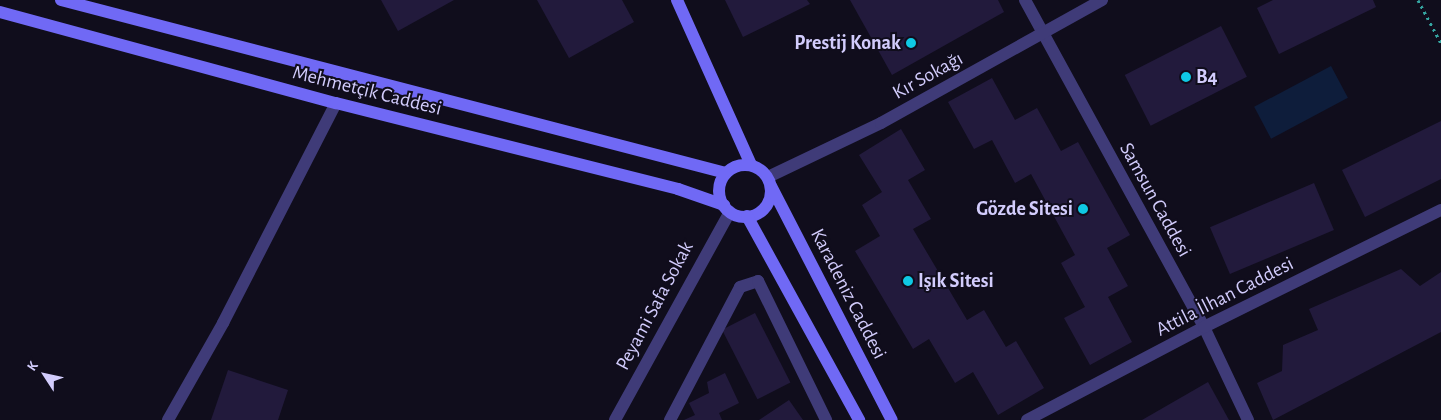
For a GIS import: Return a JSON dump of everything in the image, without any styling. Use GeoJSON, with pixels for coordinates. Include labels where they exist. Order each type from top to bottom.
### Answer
{"type":"FeatureCollection","features":[{"type":"Feature","properties":{"kind":"main road","name":"Mehmetçik Caddesi"},"geometry":{"type":"LineString","coordinates":[[61,0],[726,173]]}},
{"type":"Feature","properties":{"kind":"main road"},"geometry":{"type":"LineString","coordinates":[[677,0],[751,165],[769,181],[769,202],[763,210],[747,216]]}},
{"type":"Feature","properties":{"kind":"main road","name":"Mehmetçik Caddesi"},"geometry":{"type":"LineString","coordinates":[[0,12],[336,103],[678,189],[727,208]]}},
{"type":"Feature","properties":{"kind":"main road"},"geometry":{"type":"LineString","coordinates":[[751,165],[742,165],[726,173],[720,188],[727,208],[747,216],[860,420]]}},
{"type":"Feature","properties":{"kind":"main road","name":"Karadeniz Caddesi"},"geometry":{"type":"LineString","coordinates":[[769,181],[892,420]]}},
{"type":"Feature","properties":{"kind":"street","name":"Samsun Caddesi"},"geometry":{"type":"LineString","coordinates":[[1025,0],[1204,327],[1248,420]]}},
{"type":"Feature","properties":{"kind":"street","name":"Kır Sokağı"},"geometry":{"type":"LineString","coordinates":[[769,181],[881,123],[1102,0]]}},
{"type":"Feature","properties":{"kind":"street"},"geometry":{"type":"LineString","coordinates":[[168,420],[223,324],[336,103]]}},
{"type":"Feature","properties":{"kind":"street","name":"Peyami Safa Sokak"},"geometry":{"type":"LineString","coordinates":[[614,420],[727,208]]}},
{"type":"Feature","properties":{"kind":"street","name":"Attila İlhan Caddesi"},"geometry":{"type":"LineString","coordinates":[[1028,420],[1204,327],[1441,210]]}},
{"type":"Feature","properties":{"kind":"street"},"geometry":{"type":"LineString","coordinates":[[670,420],[740,287],[758,281],[826,420]]}},
{"type":"Feature","properties":{"kind":"path"},"geometry":{"type":"LineString","coordinates":[[1418,0],[1441,43]]}},
{"type":"Feature","properties":{"kind":"water"},"geometry":{"type":"Polygon","coordinates":[[[1331,66],[1348,98],[1271,139],[1254,107],[1331,66]]]}},
{"type":"Feature","properties":{"kind":"building"},"geometry":{"type":"Polygon","coordinates":[[[381,0],[454,0],[398,31],[381,0]]]}},
{"type":"Feature","properties":{"kind":"building"},"geometry":{"type":"Polygon","coordinates":[[[537,0],[622,0],[634,22],[569,58],[537,0]]]}},
{"type":"Feature","properties":{"kind":"building"},"geometry":{"type":"Polygon","coordinates":[[[725,0],[807,0],[810,4],[743,37],[725,0]]]}},
{"type":"Feature","properties":{"kind":"building","name":"Prestij Konak"},"geometry":{"type":"Polygon","coordinates":[[[850,0],[998,0],[1004,12],[892,75],[850,0]]]}},
{"type":"Feature","properties":{"kind":"building"},"geometry":{"type":"Polygon","coordinates":[[[1273,0],[1373,0],[1376,7],[1279,54],[1257,8],[1273,0]]]}},
{"type":"Feature","properties":{"kind":"building","name":"B4"},"geometry":{"type":"Polygon","coordinates":[[[1221,26],[1247,77],[1151,126],[1125,75],[1221,26]]]}},
{"type":"Feature","properties":{"kind":"building","name":"Gözde Sitesi"},"geometry":{"type":"Polygon","coordinates":[[[992,78],[1015,120],[1037,108],[1061,151],[1078,142],[1130,235],[1107,248],[1128,286],[1108,297],[1132,342],[1090,365],[1064,318],[1085,307],[1061,263],[1075,255],[1031,174],[1015,183],[992,140],[974,149],[948,102],[992,78]]]}},
{"type":"Feature","properties":{"kind":"building"},"geometry":{"type":"Polygon","coordinates":[[[1441,121],[1441,179],[1365,217],[1342,170],[1441,121]]]}},
{"type":"Feature","properties":{"kind":"building","name":"Işık Sitesi"},"geometry":{"type":"Polygon","coordinates":[[[901,129],[925,170],[908,180],[931,219],[913,229],[967,320],[984,310],[1006,347],[1016,341],[1044,388],[998,415],[973,372],[955,383],[929,339],[913,349],[855,251],[880,236],[862,205],[882,192],[859,155],[901,129]]]}},
{"type":"Feature","properties":{"kind":"building"},"geometry":{"type":"Polygon","coordinates":[[[1314,183],[1334,230],[1230,274],[1210,227],[1314,183]]]}},
{"type":"Feature","properties":{"kind":"building"},"geometry":{"type":"Polygon","coordinates":[[[1401,269],[1420,286],[1441,272],[1441,332],[1273,420],[1257,383],[1282,371],[1283,345],[1318,330],[1309,309],[1401,269]]]}},
{"type":"Feature","properties":{"kind":"building"},"geometry":{"type":"Polygon","coordinates":[[[755,313],[790,382],[757,399],[722,330],[755,313]]]}},
{"type":"Feature","properties":{"kind":"building"},"geometry":{"type":"Polygon","coordinates":[[[228,370],[288,390],[278,420],[211,420],[228,370]]]}},
{"type":"Feature","properties":{"kind":"building"},"geometry":{"type":"Polygon","coordinates":[[[725,373],[739,403],[719,413],[722,420],[684,420],[695,415],[689,403],[709,393],[707,382],[725,373]]]}},
{"type":"Feature","properties":{"kind":"building"},"geometry":{"type":"Polygon","coordinates":[[[1208,382],[1229,420],[1142,420],[1208,382]]]}},
{"type":"Feature","properties":{"kind":"building"},"geometry":{"type":"Polygon","coordinates":[[[789,400],[803,420],[759,420],[789,400]]]}},
{"type":"Feature","properties":{"kind":"place","name":"Prestij Konak"},"geometry":{"type":"Point","coordinates":[911,43]}},
{"type":"Feature","properties":{"kind":"place","name":"B4"},"geometry":{"type":"Point","coordinates":[1186,77]}},
{"type":"Feature","properties":{"kind":"place","name":"Gözde Sitesi"},"geometry":{"type":"Point","coordinates":[1083,209]}},
{"type":"Feature","properties":{"kind":"place","name":"Işık Sitesi"},"geometry":{"type":"Point","coordinates":[908,281]}}]}
